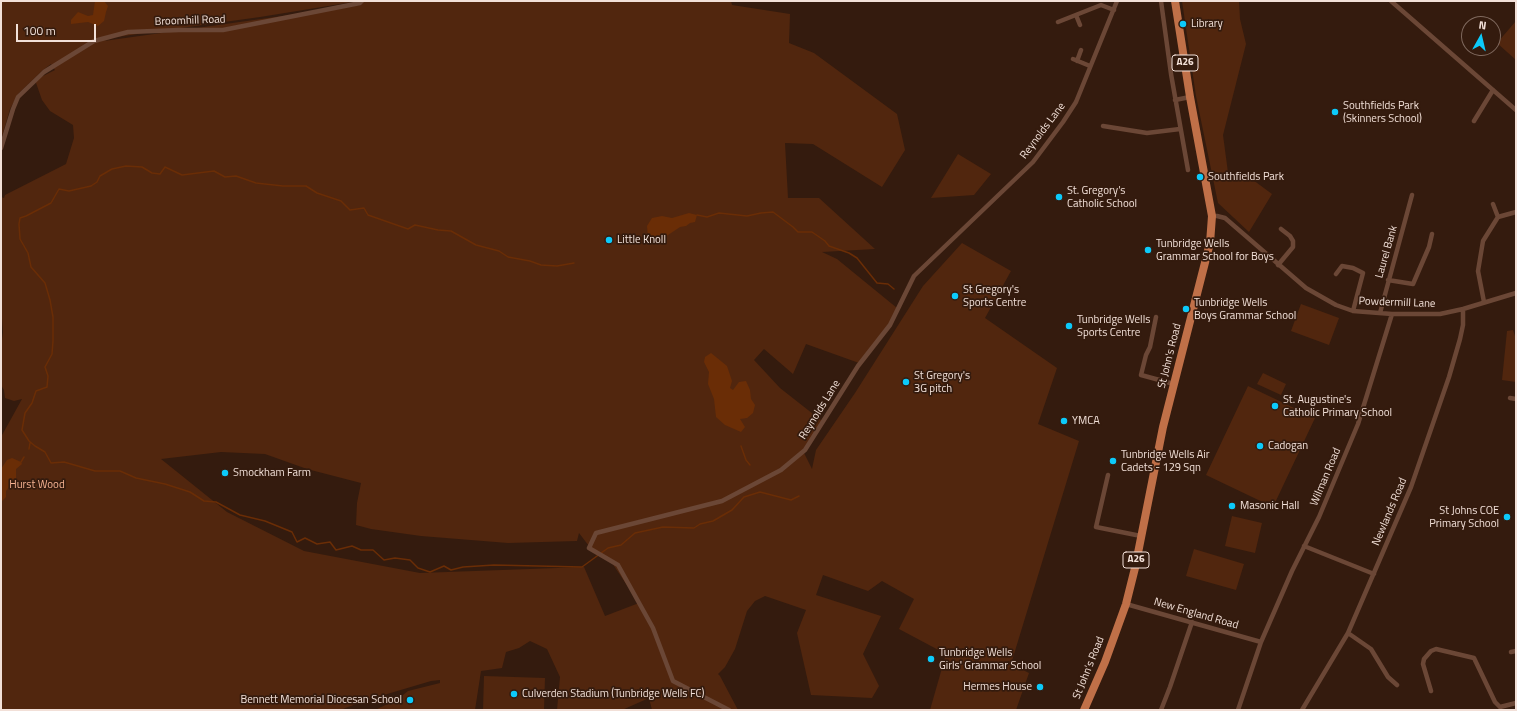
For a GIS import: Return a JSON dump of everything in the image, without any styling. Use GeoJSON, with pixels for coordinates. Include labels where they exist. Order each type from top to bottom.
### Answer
{"type":"FeatureCollection","features":[{"type":"Feature","properties":{"kind":"highway","name":"St John's Road"},"geometry":{"type":"LineString","coordinates":[[1084,710],[1105,662],[1126,604],[1156,458],[1208,254],[1211,232],[1212,216],[1190,97],[1175,1]]}},
{"type":"Feature","properties":{"kind":"street","name":"Broomhill Road"},"geometry":{"type":"LineString","coordinates":[[1,148],[18,97],[44,72],[94,41],[128,32],[223,30],[360,3],[362,1]]}},
{"type":"Feature","properties":{"kind":"street","name":"Reynolds Lane"},"geometry":{"type":"LineString","coordinates":[[729,710],[673,681],[653,628],[618,565],[589,548],[596,533],[722,501],[781,470],[805,450],[858,366],[890,325],[914,276],[1033,162],[1076,102],[1117,1]]}},
{"type":"Feature","properties":{"kind":"street"},"geometry":{"type":"LineString","coordinates":[[1161,1],[1175,100],[1188,170]]}},
{"type":"Feature","properties":{"kind":"street"},"geometry":{"type":"LineString","coordinates":[[1391,1],[1516,110]]}},
{"type":"Feature","properties":{"kind":"street"},"geometry":{"type":"LineString","coordinates":[[1058,22],[1101,5],[1114,10]]}},
{"type":"Feature","properties":{"kind":"street"},"geometry":{"type":"LineString","coordinates":[[1076,15],[1080,25]]}},
{"type":"Feature","properties":{"kind":"street"},"geometry":{"type":"LineString","coordinates":[[1081,50],[1075,60],[1090,66]]}},
{"type":"Feature","properties":{"kind":"street"},"geometry":{"type":"LineString","coordinates":[[1474,121],[1493,90]]}},
{"type":"Feature","properties":{"kind":"street"},"geometry":{"type":"LineString","coordinates":[[1175,100],[1190,97]]}},
{"type":"Feature","properties":{"kind":"street"},"geometry":{"type":"LineString","coordinates":[[1104,126],[1147,133],[1180,129]]}},
{"type":"Feature","properties":{"kind":"street","name":"Laurel Bank"},"geometry":{"type":"LineString","coordinates":[[1380,313],[1412,195]]}},
{"type":"Feature","properties":{"kind":"street"},"geometry":{"type":"LineString","coordinates":[[1493,204],[1498,218]]}},
{"type":"Feature","properties":{"kind":"street"},"geometry":{"type":"LineString","coordinates":[[1484,302],[1478,271],[1483,241],[1498,218],[1516,212]]}},
{"type":"Feature","properties":{"kind":"street","name":"Powdermill Lane"},"geometry":{"type":"LineString","coordinates":[[1212,216],[1225,218],[1306,288],[1336,306],[1353,311],[1392,314],[1440,314],[1463,309],[1516,293]]}},
{"type":"Feature","properties":{"kind":"street"},"geometry":{"type":"LineString","coordinates":[[1278,265],[1293,247],[1293,241],[1290,236],[1280,229]]}},
{"type":"Feature","properties":{"kind":"street"},"geometry":{"type":"LineString","coordinates":[[1388,280],[1413,284],[1429,247],[1432,234]]}},
{"type":"Feature","properties":{"kind":"street"},"geometry":{"type":"LineString","coordinates":[[1336,274],[1342,266],[1353,268],[1363,273],[1353,311]]}},
{"type":"Feature","properties":{"kind":"street","name":"Newlands Road"},"geometry":{"type":"LineString","coordinates":[[1302,710],[1348,633],[1411,487],[1432,428],[1460,339],[1463,325],[1463,309]]}},
{"type":"Feature","properties":{"kind":"street","name":"Wilman Road"},"geometry":{"type":"LineString","coordinates":[[1238,710],[1261,642],[1304,546],[1319,517],[1358,424],[1392,314]]}},
{"type":"Feature","properties":{"kind":"street"},"geometry":{"type":"LineString","coordinates":[[1156,317],[1150,347],[1146,355],[1141,375],[1174,384]]}},
{"type":"Feature","properties":{"kind":"street"},"geometry":{"type":"LineString","coordinates":[[1510,398],[1516,398]]}},
{"type":"Feature","properties":{"kind":"street"},"geometry":{"type":"LineString","coordinates":[[1108,475],[1096,527],[1141,536]]}},
{"type":"Feature","properties":{"kind":"street"},"geometry":{"type":"LineString","coordinates":[[1304,546],[1374,574]]}},
{"type":"Feature","properties":{"kind":"street","name":"New England Road"},"geometry":{"type":"LineString","coordinates":[[1126,604],[1261,642]]}},
{"type":"Feature","properties":{"kind":"street"},"geometry":{"type":"LineString","coordinates":[[1161,710],[1192,622]]}},
{"type":"Feature","properties":{"kind":"street"},"geometry":{"type":"LineString","coordinates":[[1348,633],[1371,648],[1388,678],[1396,685]]}},
{"type":"Feature","properties":{"kind":"street"},"geometry":{"type":"LineString","coordinates":[[1431,691],[1423,664],[1424,659],[1431,651],[1436,649],[1474,658],[1499,709],[1516,703]]}},
{"type":"Feature","properties":{"kind":"green space","name":"Hurst Wood"},"geometry":{"type":"Polygon","coordinates":[[[1,1],[359,1],[260,17],[116,37],[104,41],[361,5],[364,1],[731,1],[732,5],[790,14],[789,43],[814,53],[897,114],[905,150],[882,187],[813,144],[785,143],[788,198],[819,198],[875,249],[822,252],[837,259],[897,308],[890,324],[859,363],[806,344],[793,374],[764,349],[754,360],[780,388],[822,421],[803,451],[812,469],[816,450],[855,393],[923,286],[962,243],[1011,271],[985,318],[1057,368],[1038,424],[1079,441],[1011,664],[1029,673],[1016,710],[930,710],[946,654],[899,629],[914,599],[882,581],[868,591],[823,575],[816,595],[881,616],[863,654],[879,686],[872,698],[811,695],[797,633],[806,610],[765,596],[755,601],[747,611],[735,649],[725,667],[718,674],[738,710],[652,710],[649,698],[622,710],[557,710],[560,677],[547,649],[530,641],[519,648],[506,652],[502,668],[481,671],[475,710],[375,710],[398,699],[408,691],[440,683],[440,680],[431,681],[367,700],[340,710],[1,710],[1,437],[22,399],[14,401],[5,398],[4,390],[1,385],[1,348],[3,332],[1,305],[1,197],[4,198],[5,195],[66,164],[74,138],[73,125],[50,111],[42,100],[35,80],[55,70],[51,64],[19,93],[10,109],[1,140],[1,1]],[[221,452],[161,459],[227,512],[304,551],[420,573],[584,567],[605,616],[639,603],[610,560],[592,550],[579,533],[577,541],[508,543],[421,536],[371,529],[356,525],[357,503],[361,483],[307,469],[265,454],[221,452]]]}},
{"type":"Feature","properties":{"kind":"green space"},"geometry":{"type":"Polygon","coordinates":[[[1182,1],[1239,1],[1240,19],[1246,44],[1223,135],[1229,180],[1249,177],[1272,194],[1249,232],[1218,203],[1196,96],[1182,1]]]}},
{"type":"Feature","properties":{"kind":"green space"},"geometry":{"type":"Polygon","coordinates":[[[1516,21],[1516,60],[1501,47],[1501,38],[1516,21]]]}},
{"type":"Feature","properties":{"kind":"green space"},"geometry":{"type":"Polygon","coordinates":[[[958,154],[991,174],[974,195],[931,198],[958,154]]]}},
{"type":"Feature","properties":{"kind":"green space"},"geometry":{"type":"Polygon","coordinates":[[[1301,304],[1339,318],[1329,345],[1291,331],[1301,304]]]}},
{"type":"Feature","properties":{"kind":"green space"},"geometry":{"type":"Polygon","coordinates":[[[1513,330],[1516,339],[1516,382],[1502,380],[1507,331],[1513,330]]]}},
{"type":"Feature","properties":{"kind":"green space"},"geometry":{"type":"Polygon","coordinates":[[[1263,373],[1286,384],[1281,395],[1257,384],[1263,373]]]}},
{"type":"Feature","properties":{"kind":"green space","name":"Cadogan"},"geometry":{"type":"Polygon","coordinates":[[[1248,386],[1315,418],[1273,507],[1206,475],[1248,386]]]}},
{"type":"Feature","properties":{"kind":"green space"},"geometry":{"type":"Polygon","coordinates":[[[1232,516],[1262,523],[1255,553],[1225,546],[1232,516]]]}},
{"type":"Feature","properties":{"kind":"green space"},"geometry":{"type":"Polygon","coordinates":[[[1194,549],[1244,564],[1236,590],[1186,576],[1194,549]]]}},
{"type":"Feature","properties":{"kind":"green space","name":"Culverden Stadium (Tunbridge Wells FC)"},"geometry":{"type":"Polygon","coordinates":[[[484,676],[545,678],[544,710],[483,710],[484,676]]]}},
{"type":"Feature","properties":{"kind":"shaded area"},"geometry":{"type":"Polygon","coordinates":[[[95,1],[104,1],[108,6],[104,21],[98,26],[88,22],[71,24],[71,20],[78,12],[88,16],[93,15],[95,1]]]}},
{"type":"Feature","properties":{"kind":"shaded area"},"geometry":{"type":"Polygon","coordinates":[[[689,213],[697,215],[695,222],[680,227],[662,239],[653,242],[648,237],[647,226],[652,218],[662,216],[672,218],[689,213]]]}},
{"type":"Feature","properties":{"kind":"shaded area"},"geometry":{"type":"Polygon","coordinates":[[[711,353],[727,366],[732,381],[730,388],[733,390],[739,382],[746,381],[750,390],[751,399],[755,405],[753,413],[747,418],[740,419],[745,427],[741,432],[725,425],[716,417],[714,399],[708,384],[709,372],[704,362],[705,357],[711,353]]]}},
{"type":"Feature","properties":{"kind":"shaded area"},"geometry":{"type":"Polygon","coordinates":[[[12,458],[21,462],[22,464],[16,469],[16,481],[14,485],[9,487],[6,491],[6,497],[1,502],[1,469],[7,460],[12,458]]]}},
{"type":"Feature","properties":{"kind":"waterway"},"geometry":{"type":"LineString","coordinates":[[574,263],[557,266],[541,265],[530,261],[508,257],[499,251],[476,245],[451,231],[415,225],[408,229],[368,215],[364,208],[350,210],[341,201],[317,193],[306,186],[283,186],[256,183],[236,176],[225,177],[214,171],[182,175],[165,167],[160,174],[152,173],[142,167],[126,166],[112,169],[100,176],[97,182],[91,186],[69,191],[59,189],[51,203],[20,218],[20,239],[28,253],[31,267],[45,283],[53,317],[52,354],[45,367],[48,376],[47,387],[36,391],[32,403],[25,413],[22,430],[29,441],[45,452],[51,463],[64,462],[95,471],[120,471],[136,478],[165,484],[190,492],[204,501],[216,502],[240,515],[265,521],[292,532],[297,542],[305,538],[317,544],[330,542],[336,550],[352,546],[361,550],[373,550],[384,560],[395,558],[410,560],[418,568],[430,572],[444,566],[451,570],[463,567],[494,565],[582,567],[608,548],[621,545],[635,533],[663,527],[694,528],[700,524],[713,521],[732,510],[744,497],[760,492],[791,500],[799,496]]}},
{"type":"Feature","properties":{"kind":"waterway"},"geometry":{"type":"LineString","coordinates":[[697,215],[707,217],[719,213],[747,216],[773,212],[798,232],[812,232],[825,241],[829,246],[849,253],[857,258],[877,283],[888,284],[894,289]]}},
{"type":"Feature","properties":{"kind":"waterway"},"geometry":{"type":"LineString","coordinates":[[29,449],[30,443]]}},
{"type":"Feature","properties":{"kind":"waterway"},"geometry":{"type":"LineString","coordinates":[[741,446],[746,460],[750,465]]}},
{"type":"Feature","properties":{"kind":"waterway"},"geometry":{"type":"LineString","coordinates":[[21,462],[24,457]]}},
{"type":"Feature","properties":{"kind":"place","name":"Library"},"geometry":{"type":"Point","coordinates":[1183,24]}},
{"type":"Feature","properties":{"kind":"place","name":"Southfields Park (Skinners School)"},"geometry":{"type":"Point","coordinates":[1335,112]}},
{"type":"Feature","properties":{"kind":"place","name":"Southfields Park"},"geometry":{"type":"Point","coordinates":[1200,177]}},
{"type":"Feature","properties":{"kind":"place","name":"St. Gregory's Catholic School"},"geometry":{"type":"Point","coordinates":[1059,197]}},
{"type":"Feature","properties":{"kind":"place","name":"Little Knoll"},"geometry":{"type":"Point","coordinates":[609,240]}},
{"type":"Feature","properties":{"kind":"place","name":"Tunbridge Wells Grammar School for Boys"},"geometry":{"type":"Point","coordinates":[1148,250]}},
{"type":"Feature","properties":{"kind":"place","name":"St Gregory's Sports Centre"},"geometry":{"type":"Point","coordinates":[955,296]}},
{"type":"Feature","properties":{"kind":"place","name":"Tunbridge Wells Boys Grammar School"},"geometry":{"type":"Point","coordinates":[1186,309]}},
{"type":"Feature","properties":{"kind":"place","name":"Tunbridge Wells Sports Centre"},"geometry":{"type":"Point","coordinates":[1069,326]}},
{"type":"Feature","properties":{"kind":"place","name":"St Gregory's 3G pitch"},"geometry":{"type":"Point","coordinates":[906,382]}},
{"type":"Feature","properties":{"kind":"place","name":"St. Augustine's Catholic Primary School"},"geometry":{"type":"Point","coordinates":[1275,406]}},
{"type":"Feature","properties":{"kind":"place","name":"YMCA"},"geometry":{"type":"Point","coordinates":[1064,421]}},
{"type":"Feature","properties":{"kind":"place","name":"Cadogan"},"geometry":{"type":"Point","coordinates":[1260,446]}},
{"type":"Feature","properties":{"kind":"place","name":"Tunbridge Wells Air Cadets - 129 Sqn"},"geometry":{"type":"Point","coordinates":[1113,461]}},
{"type":"Feature","properties":{"kind":"place","name":"Smockham Farm"},"geometry":{"type":"Point","coordinates":[225,473]}},
{"type":"Feature","properties":{"kind":"place","name":"Masonic Hall"},"geometry":{"type":"Point","coordinates":[1232,506]}},
{"type":"Feature","properties":{"kind":"place","name":"St Johns COE Primary School"},"geometry":{"type":"Point","coordinates":[1507,517]}},
{"type":"Feature","properties":{"kind":"place","name":"Tunbridge Wells Girls' Grammar School"},"geometry":{"type":"Point","coordinates":[931,659]}},
{"type":"Feature","properties":{"kind":"place","name":"Hermes House"},"geometry":{"type":"Point","coordinates":[1040,687]}},
{"type":"Feature","properties":{"kind":"place","name":"Culverden Stadium (Tunbridge Wells FC)"},"geometry":{"type":"Point","coordinates":[514,694]}},
{"type":"Feature","properties":{"kind":"place","name":"Bennett Memorial Diocesan School"},"geometry":{"type":"Point","coordinates":[410,700]}}]}
